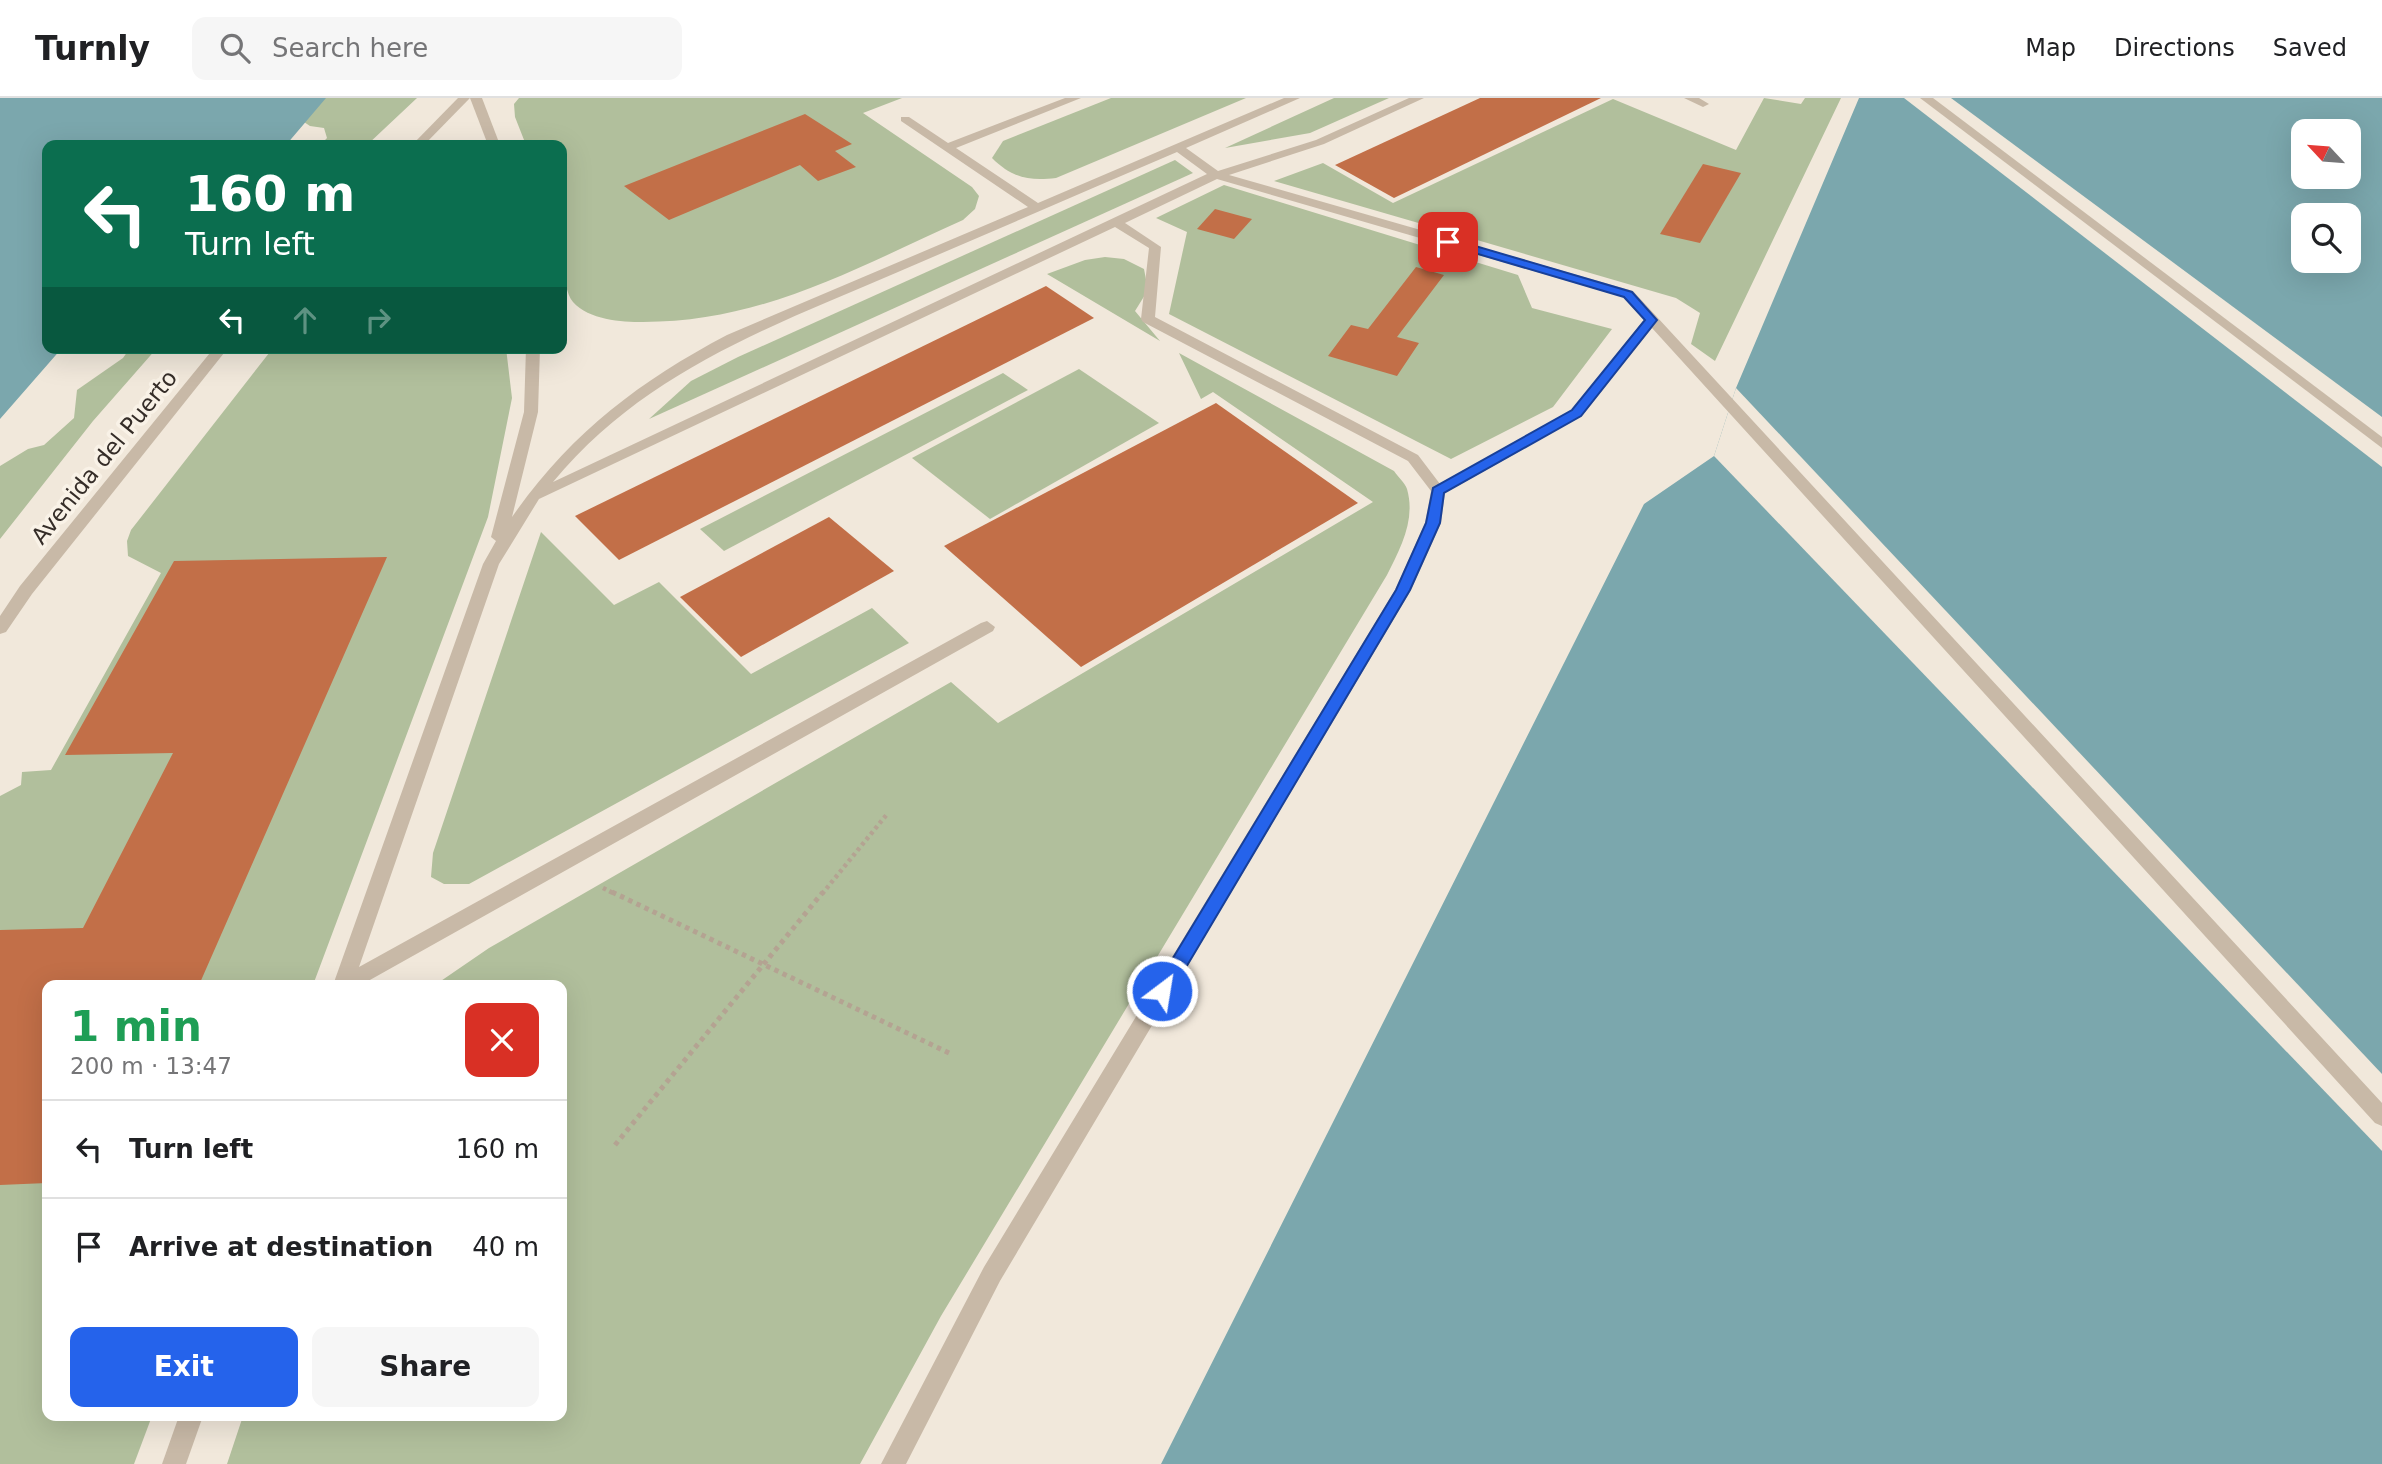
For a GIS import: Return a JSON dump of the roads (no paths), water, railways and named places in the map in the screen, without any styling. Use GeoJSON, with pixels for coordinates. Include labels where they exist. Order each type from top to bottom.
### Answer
{"type":"FeatureCollection","features":[{"type":"Feature","properties":{"kind":"street"},"geometry":{"type":"LineString","coordinates":[[423,140],[464,98]]}},
{"type":"Feature","properties":{"kind":"street"},"geometry":{"type":"LineString","coordinates":[[476,98],[492,140]]}},
{"type":"Feature","properties":{"kind":"street"},"geometry":{"type":"LineString","coordinates":[[947,148],[1074,98]]}},
{"type":"Feature","properties":{"kind":"street"},"geometry":{"type":"LineString","coordinates":[[491,565],[531,498],[584,437],[633,397],[694,357],[1294,98]]}},
{"type":"Feature","properties":{"kind":"street"},"geometry":{"type":"LineString","coordinates":[[531,498],[1216,175],[1320,142],[1418,98]]}},
{"type":"Feature","properties":{"kind":"street"},"geometry":{"type":"LineString","coordinates":[[1690,98],[1703,104]]}},
{"type":"Feature","properties":{"kind":"street"},"geometry":{"type":"LineString","coordinates":[[1926,98],[2382,444]]}},
{"type":"Feature","properties":{"kind":"street"},"geometry":{"type":"LineString","coordinates":[[905,119],[1037,208]]}},
{"type":"Feature","properties":{"kind":"street"},"geometry":{"type":"LineString","coordinates":[[1178,148],[1216,175],[1628,294],[2382,1117]]}},
{"type":"Feature","properties":{"kind":"street"},"geometry":{"type":"LineString","coordinates":[[893,1464],[992,1274],[1403,590],[1433,523],[1438,491],[1413,458],[1148,319],[1155,247],[1115,222]]}},
{"type":"Feature","properties":{"kind":"street"},"geometry":{"type":"LineString","coordinates":[[1438,491],[1577,413],[1651,320]]}},
{"type":"Feature","properties":{"kind":"street","name":"Avenida del Puerto"},"geometry":{"type":"LineString","coordinates":[[0,628],[26,590],[216,354]]}},
{"type":"Feature","properties":{"kind":"street"},"geometry":{"type":"LineString","coordinates":[[346,980],[491,565],[531,412],[533,354]]}},
{"type":"Feature","properties":{"kind":"street"},"geometry":{"type":"LineString","coordinates":[[353,980],[988,627]]}},
{"type":"Feature","properties":{"kind":"street"},"geometry":{"type":"LineString","coordinates":[[174,1464],[189,1421]]}},
{"type":"Feature","properties":{"kind":"water"},"geometry":{"type":"Polygon","coordinates":[[[0,98],[326,98],[290,140],[42,140],[42,354],[57,354],[0,419],[0,98]]]}},
{"type":"Feature","properties":{"kind":"water"},"geometry":{"type":"Polygon","coordinates":[[[1859,98],[2382,98],[2382,1464],[1161,1464],[1644,504],[1714,456],[1736,388],[1859,98]]]}}]}
